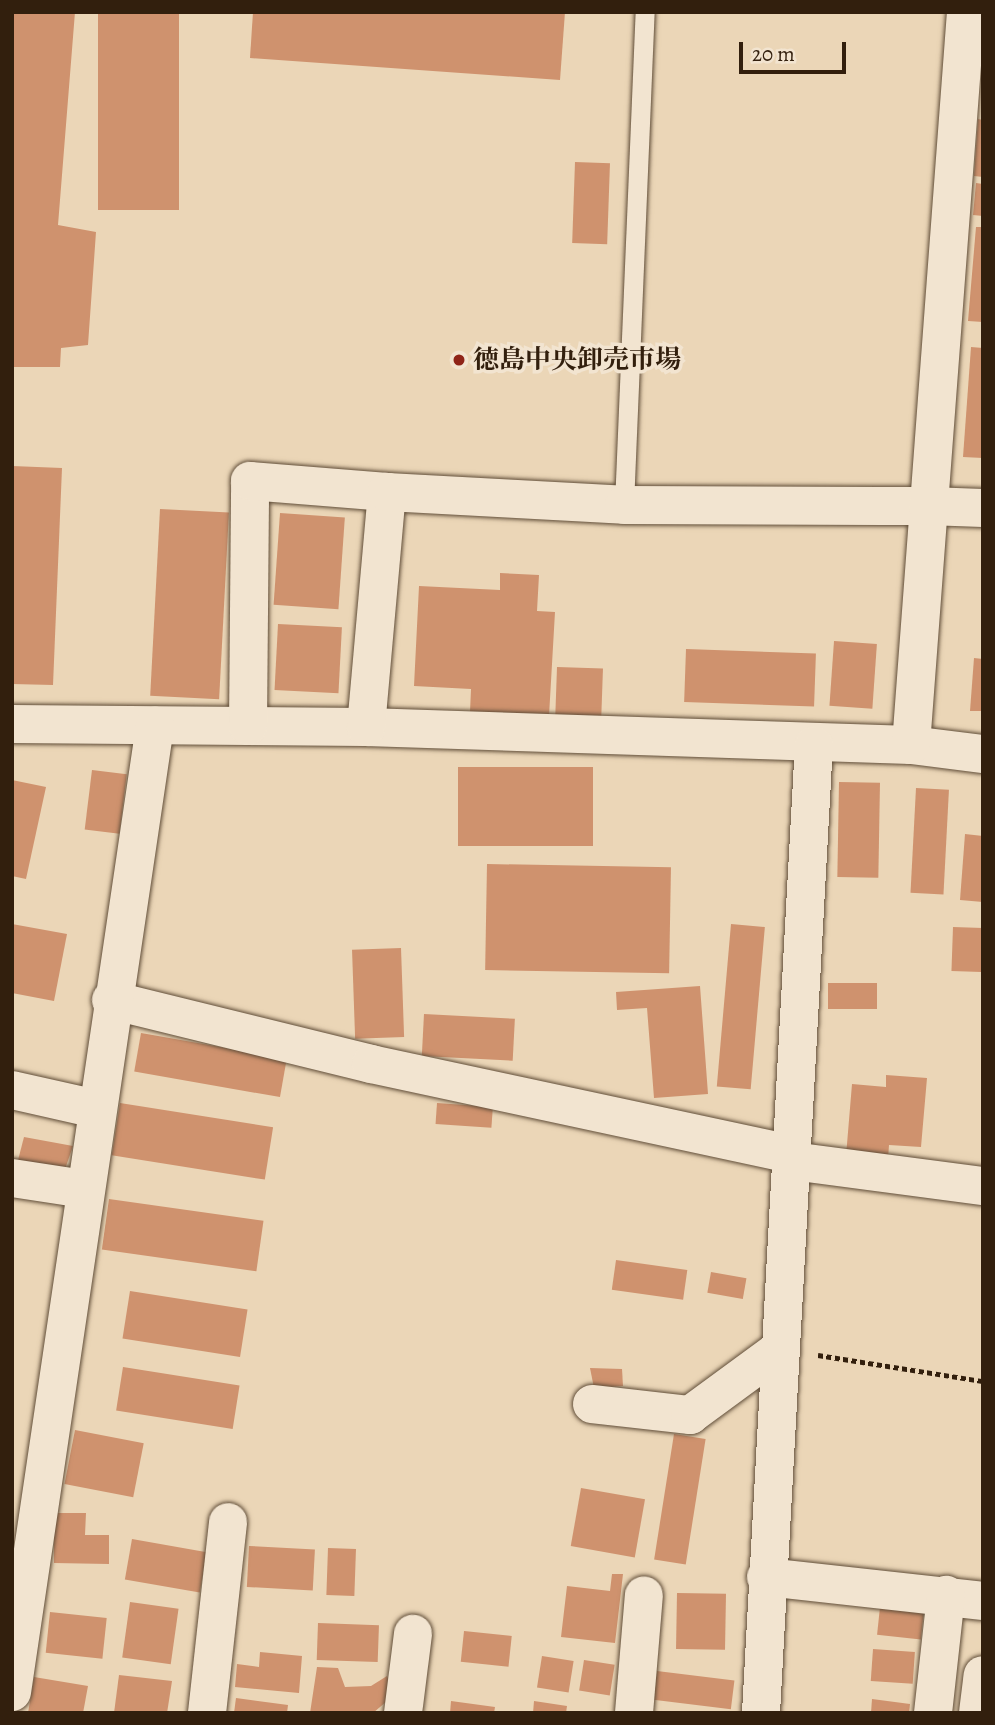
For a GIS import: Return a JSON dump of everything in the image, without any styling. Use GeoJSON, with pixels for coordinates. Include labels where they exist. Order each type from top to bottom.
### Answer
{"type":"FeatureCollection","features":[{"type":"Feature","properties":{"kind":"street"},"geometry":{"type":"LineString","coordinates":[[911,745],[966,12]]}},
{"type":"Feature","properties":{"kind":"street"},"geometry":{"type":"LineString","coordinates":[[248,726],[250,481],[387,492],[624,505],[983,508]]}},
{"type":"Feature","properties":{"kind":"street"},"geometry":{"type":"LineString","coordinates":[[366,727],[387,492]]}},
{"type":"Feature","properties":{"kind":"street"},"geometry":{"type":"LineString","coordinates":[[12,724],[366,727],[814,745],[911,745],[983,754]]}},
{"type":"Feature","properties":{"kind":"street"},"geometry":{"type":"LineString","coordinates":[[12,1692],[111,1000],[155,726]]}},
{"type":"Feature","properties":{"kind":"street"},"geometry":{"type":"LineString","coordinates":[[761,1713],[766,1577],[814,745]]}},
{"type":"Feature","properties":{"kind":"street"},"geometry":{"type":"LineString","coordinates":[[111,1000],[371,1064],[792,1157],[983,1186]]}},
{"type":"Feature","properties":{"kind":"street"},"geometry":{"type":"LineString","coordinates":[[12,1090],[96,1109]]}},
{"type":"Feature","properties":{"kind":"street"},"geometry":{"type":"LineString","coordinates":[[12,1178],[84,1189]]}},
{"type":"Feature","properties":{"kind":"street"},"geometry":{"type":"LineString","coordinates":[[592,1404],[690,1415],[780,1349]]}},
{"type":"Feature","properties":{"kind":"street"},"geometry":{"type":"LineString","coordinates":[[207,1713],[228,1522]]}},
{"type":"Feature","properties":{"kind":"street"},"geometry":{"type":"LineString","coordinates":[[766,1577],[965,1598],[933,1713]]}},
{"type":"Feature","properties":{"kind":"street"},"geometry":{"type":"LineString","coordinates":[[634,1713],[644,1595]]}},
{"type":"Feature","properties":{"kind":"street"},"geometry":{"type":"LineString","coordinates":[[403,1713],[413,1634]]}},
{"type":"Feature","properties":{"kind":"street"},"geometry":{"type":"LineString","coordinates":[[978,1713],[983,1675]]}},
{"type":"Feature","properties":{"kind":"lane"},"geometry":{"type":"LineString","coordinates":[[624,505],[645,12]]}},
{"type":"Feature","properties":{"kind":"path"},"geometry":{"type":"LineString","coordinates":[[780,1349],[983,1381]]}},
{"type":"Feature","properties":{"kind":"building"},"geometry":{"type":"Polygon","coordinates":[[[12,12],[75,12],[58,225],[96,232],[88,345],[61,348],[60,367],[12,367],[12,12]]]}},
{"type":"Feature","properties":{"kind":"building"},"geometry":{"type":"Polygon","coordinates":[[[98,12],[179,12],[179,210],[98,210],[98,12]]]}},
{"type":"Feature","properties":{"kind":"building"},"geometry":{"type":"Polygon","coordinates":[[[253,12],[565,12],[560,80],[250,58],[253,12]]]}},
{"type":"Feature","properties":{"kind":"building"},"geometry":{"type":"Polygon","coordinates":[[[978,119],[983,120],[983,177],[974,176],[978,119]]]}},
{"type":"Feature","properties":{"kind":"building"},"geometry":{"type":"Polygon","coordinates":[[[575,162],[610,163],[607,244],[572,243],[575,162]]]}},
{"type":"Feature","properties":{"kind":"building"},"geometry":{"type":"Polygon","coordinates":[[[976,183],[983,184],[983,216],[973,215],[976,183]]]}},
{"type":"Feature","properties":{"kind":"building"},"geometry":{"type":"Polygon","coordinates":[[[976,227],[983,227],[983,322],[968,321],[976,227]]]}},
{"type":"Feature","properties":{"kind":"building"},"geometry":{"type":"Polygon","coordinates":[[[971,347],[983,348],[983,458],[963,457],[971,347]]]}},
{"type":"Feature","properties":{"kind":"building"},"geometry":{"type":"Polygon","coordinates":[[[12,466],[62,468],[53,685],[12,684],[12,466]]]}},
{"type":"Feature","properties":{"kind":"building"},"geometry":{"type":"Polygon","coordinates":[[[160,509],[229,513],[219,699],[150,696],[160,509]]]}},
{"type":"Feature","properties":{"kind":"building"},"geometry":{"type":"Polygon","coordinates":[[[280,513],[345,518],[338,609],[274,605],[280,513]]]}},
{"type":"Feature","properties":{"kind":"building"},"geometry":{"type":"Polygon","coordinates":[[[500,573],[539,575],[537,611],[555,612],[549,716],[470,712],[471,689],[414,686],[419,586],[500,590],[500,573]]]}},
{"type":"Feature","properties":{"kind":"building"},"geometry":{"type":"Polygon","coordinates":[[[278,624],[342,627],[338,693],[275,690],[278,624]]]}},
{"type":"Feature","properties":{"kind":"building"},"geometry":{"type":"Polygon","coordinates":[[[834,641],[877,644],[872,709],[829,706],[834,641]]]}},
{"type":"Feature","properties":{"kind":"building"},"geometry":{"type":"Polygon","coordinates":[[[686,649],[816,654],[814,707],[684,702],[686,649]]]}},
{"type":"Feature","properties":{"kind":"building"},"geometry":{"type":"Polygon","coordinates":[[[974,658],[983,659],[983,711],[970,711],[974,658]]]}},
{"type":"Feature","properties":{"kind":"building"},"geometry":{"type":"Polygon","coordinates":[[[557,667],[603,669],[601,717],[555,715],[557,667]]]}},
{"type":"Feature","properties":{"kind":"building"},"geometry":{"type":"Polygon","coordinates":[[[458,767],[593,767],[593,846],[458,846],[458,767]]]}},
{"type":"Feature","properties":{"kind":"building"},"geometry":{"type":"Polygon","coordinates":[[[92,770],[127,774],[119,834],[85,830],[92,770]]]}},
{"type":"Feature","properties":{"kind":"building"},"geometry":{"type":"Polygon","coordinates":[[[12,780],[46,787],[26,879],[12,876],[12,780]]]}},
{"type":"Feature","properties":{"kind":"building"},"geometry":{"type":"Polygon","coordinates":[[[839,782],[880,783],[878,878],[837,877],[839,782]]]}},
{"type":"Feature","properties":{"kind":"building"},"geometry":{"type":"Polygon","coordinates":[[[916,788],[949,790],[943,895],[911,893],[916,788]]]}},
{"type":"Feature","properties":{"kind":"building"},"geometry":{"type":"Polygon","coordinates":[[[965,834],[983,836],[983,902],[960,900],[965,834]]]}},
{"type":"Feature","properties":{"kind":"building"},"geometry":{"type":"Polygon","coordinates":[[[487,864],[671,867],[669,973],[485,970],[487,864]]]}},
{"type":"Feature","properties":{"kind":"building"},"geometry":{"type":"Polygon","coordinates":[[[12,924],[67,934],[54,1001],[12,993],[12,924]]]}},
{"type":"Feature","properties":{"kind":"building"},"geometry":{"type":"Polygon","coordinates":[[[731,924],[765,927],[751,1089],[717,1086],[731,924]]]}},
{"type":"Feature","properties":{"kind":"building"},"geometry":{"type":"Polygon","coordinates":[[[953,927],[983,928],[981,972],[951,971],[953,927]]]}},
{"type":"Feature","properties":{"kind":"building"},"geometry":{"type":"Polygon","coordinates":[[[401,948],[404,1037],[355,1039],[352,950],[401,948]]]}},
{"type":"Feature","properties":{"kind":"building"},"geometry":{"type":"Polygon","coordinates":[[[828,983],[877,983],[877,1009],[828,1009],[828,983]]]}},
{"type":"Feature","properties":{"kind":"building"},"geometry":{"type":"Polygon","coordinates":[[[700,986],[708,1094],[654,1098],[647,1008],[617,1010],[616,992],[700,986]]]}},
{"type":"Feature","properties":{"kind":"building"},"geometry":{"type":"Polygon","coordinates":[[[424,1014],[515,1019],[513,1061],[422,1056],[424,1014]]]}},
{"type":"Feature","properties":{"kind":"building"},"geometry":{"type":"Polygon","coordinates":[[[141,1033],[287,1059],[280,1097],[134,1071],[141,1033]]]}},
{"type":"Feature","properties":{"kind":"building"},"geometry":{"type":"Polygon","coordinates":[[[886,1075],[927,1078],[921,1147],[889,1145],[888,1159],[846,1156],[852,1084],[886,1087],[886,1075]]]}},
{"type":"Feature","properties":{"kind":"building"},"geometry":{"type":"Polygon","coordinates":[[[120,1103],[273,1127],[265,1180],[112,1155],[120,1103]]]}},
{"type":"Feature","properties":{"kind":"building"},"geometry":{"type":"Polygon","coordinates":[[[437,1103],[493,1107],[491,1128],[436,1124],[437,1103]]]}},
{"type":"Feature","properties":{"kind":"building"},"geometry":{"type":"Polygon","coordinates":[[[24,1137],[73,1146],[63,1175],[16,1168],[24,1137]]]}},
{"type":"Feature","properties":{"kind":"building"},"geometry":{"type":"Polygon","coordinates":[[[109,1199],[263,1221],[256,1271],[102,1250],[109,1199]]]}},
{"type":"Feature","properties":{"kind":"building"},"geometry":{"type":"Polygon","coordinates":[[[616,1260],[687,1270],[683,1300],[612,1290],[616,1260]]]}},
{"type":"Feature","properties":{"kind":"building"},"geometry":{"type":"Polygon","coordinates":[[[711,1272],[746,1278],[743,1299],[707,1293],[711,1272]]]}},
{"type":"Feature","properties":{"kind":"building"},"geometry":{"type":"Polygon","coordinates":[[[130,1291],[248,1310],[240,1357],[122,1338],[130,1291]]]}},
{"type":"Feature","properties":{"kind":"building"},"geometry":{"type":"Polygon","coordinates":[[[123,1367],[240,1385],[233,1429],[116,1410],[123,1367]]]}},
{"type":"Feature","properties":{"kind":"building"},"geometry":{"type":"Polygon","coordinates":[[[590,1368],[622,1369],[623,1386],[594,1388],[590,1368]]]}},
{"type":"Feature","properties":{"kind":"building"},"geometry":{"type":"Polygon","coordinates":[[[75,1430],[144,1443],[133,1497],[65,1484],[75,1430]]]}},
{"type":"Feature","properties":{"kind":"building"},"geometry":{"type":"Polygon","coordinates":[[[674,1434],[706,1439],[686,1564],[654,1559],[674,1434]]]}},
{"type":"Feature","properties":{"kind":"building"},"geometry":{"type":"Polygon","coordinates":[[[581,1488],[645,1499],[635,1557],[571,1546],[581,1488]]]}},
{"type":"Feature","properties":{"kind":"building"},"geometry":{"type":"Polygon","coordinates":[[[54,1513],[86,1513],[85,1535],[109,1535],[109,1564],[54,1563],[54,1513]]]}},
{"type":"Feature","properties":{"kind":"building"},"geometry":{"type":"Polygon","coordinates":[[[132,1539],[207,1552],[200,1593],[125,1579],[132,1539]]]}},
{"type":"Feature","properties":{"kind":"building"},"geometry":{"type":"Polygon","coordinates":[[[249,1546],[315,1549],[313,1590],[247,1587],[249,1546]]]}},
{"type":"Feature","properties":{"kind":"building"},"geometry":{"type":"Polygon","coordinates":[[[328,1548],[356,1549],[354,1596],[326,1595],[328,1548]]]}},
{"type":"Feature","properties":{"kind":"building"},"geometry":{"type":"Polygon","coordinates":[[[612,1574],[623,1574],[615,1643],[561,1637],[567,1586],[610,1591],[612,1574]]]}},
{"type":"Feature","properties":{"kind":"building"},"geometry":{"type":"Polygon","coordinates":[[[677,1593],[726,1594],[725,1650],[676,1649],[677,1593]]]}},
{"type":"Feature","properties":{"kind":"building"},"geometry":{"type":"Polygon","coordinates":[[[130,1602],[179,1609],[171,1664],[122,1657],[130,1602]]]}},
{"type":"Feature","properties":{"kind":"building"},"geometry":{"type":"Polygon","coordinates":[[[880,1607],[924,1612],[921,1639],[877,1635],[880,1607]]]}},
{"type":"Feature","properties":{"kind":"building"},"geometry":{"type":"Polygon","coordinates":[[[50,1612],[107,1618],[102,1659],[46,1653],[50,1612]]]}},
{"type":"Feature","properties":{"kind":"building"},"geometry":{"type":"Polygon","coordinates":[[[318,1623],[379,1625],[378,1662],[317,1660],[318,1623]]]}},
{"type":"Feature","properties":{"kind":"building"},"geometry":{"type":"Polygon","coordinates":[[[464,1631],[512,1636],[508,1667],[461,1662],[464,1631]]]}},
{"type":"Feature","properties":{"kind":"building"},"geometry":{"type":"Polygon","coordinates":[[[873,1649],[915,1652],[913,1684],[871,1681],[873,1649]]]}},
{"type":"Feature","properties":{"kind":"building"},"geometry":{"type":"Polygon","coordinates":[[[260,1652],[302,1656],[299,1693],[235,1687],[237,1664],[259,1667],[260,1652]]]}},
{"type":"Feature","properties":{"kind":"building"},"geometry":{"type":"Polygon","coordinates":[[[542,1656],[574,1661],[569,1693],[537,1688],[542,1656]]]}},
{"type":"Feature","properties":{"kind":"building"},"geometry":{"type":"Polygon","coordinates":[[[584,1660],[615,1665],[610,1695],[579,1691],[584,1660]]]}},
{"type":"Feature","properties":{"kind":"building"},"geometry":{"type":"Polygon","coordinates":[[[317,1667],[338,1668],[345,1687],[371,1686],[387,1676],[394,1695],[373,1713],[310,1713],[317,1667]]]}},
{"type":"Feature","properties":{"kind":"building"},"geometry":{"type":"Polygon","coordinates":[[[657,1671],[734,1681],[731,1709],[653,1700],[657,1671]]]}},
{"type":"Feature","properties":{"kind":"building"},"geometry":{"type":"Polygon","coordinates":[[[119,1675],[172,1681],[167,1713],[114,1713],[119,1675]]]}},
{"type":"Feature","properties":{"kind":"building"},"geometry":{"type":"Polygon","coordinates":[[[34,1677],[88,1686],[83,1713],[28,1713],[34,1677]]]}},
{"type":"Feature","properties":{"kind":"building"},"geometry":{"type":"Polygon","coordinates":[[[236,1698],[288,1705],[287,1713],[234,1713],[236,1698]]]}},
{"type":"Feature","properties":{"kind":"building"},"geometry":{"type":"Polygon","coordinates":[[[872,1699],[910,1704],[909,1713],[871,1713],[872,1699]]]}},
{"type":"Feature","properties":{"kind":"building"},"geometry":{"type":"Polygon","coordinates":[[[451,1701],[495,1707],[494,1713],[450,1713],[451,1701]]]}},
{"type":"Feature","properties":{"kind":"building"},"geometry":{"type":"Polygon","coordinates":[[[534,1701],[567,1706],[566,1713],[533,1713],[534,1701]]]}},
{"type":"Feature","properties":{"kind":"place","name":"徳島中央卸売市場"},"geometry":{"type":"Point","coordinates":[459,360]}}]}
